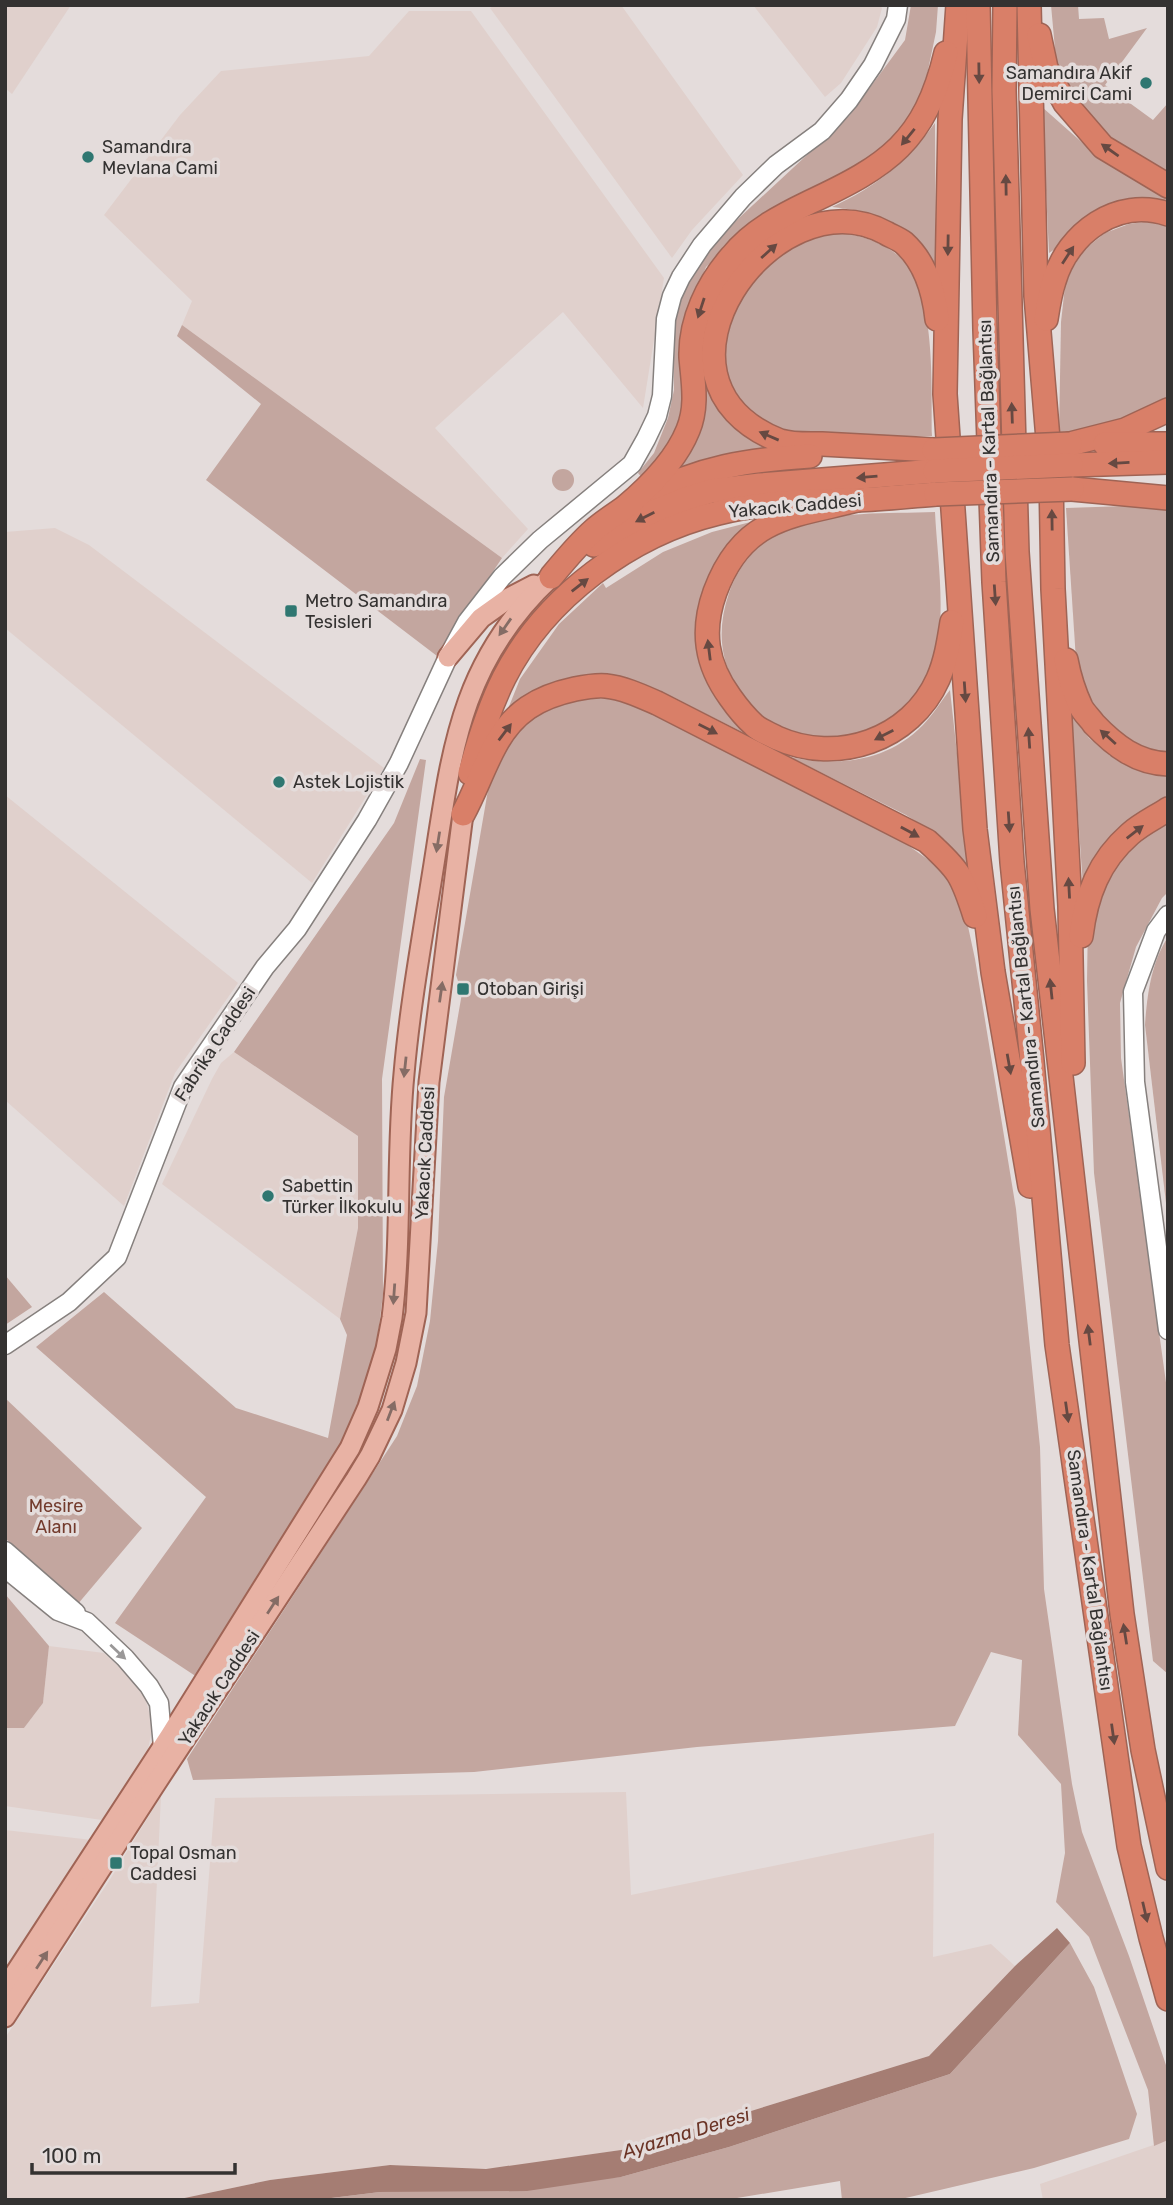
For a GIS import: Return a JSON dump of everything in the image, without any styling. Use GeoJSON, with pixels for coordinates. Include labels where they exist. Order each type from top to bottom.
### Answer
{"type":"FeatureCollection","features":[{"type":"Feature","properties":{"kind":"highway"},"geometry":{"type":"LineString","coordinates":[[945,394],[950,119],[956,5]]}},
{"type":"Feature","properties":{"kind":"highway"},"geometry":{"type":"LineString","coordinates":[[626,506],[667,464],[689,429],[695,391],[691,355],[694,330],[706,293],[716,276],[733,254],[769,224],[880,166],[911,135],[932,95],[944,63],[956,5]]}},
{"type":"Feature","properties":{"kind":"highway","name":"Samandıra - Kartal Bağlantısı"},"geometry":{"type":"LineString","coordinates":[[978,5],[994,582],[1012,862],[1057,1345],[1129,1846],[1168,1998]]}},
{"type":"Feature","properties":{"kind":"highway","name":"Samandıra - Kartal Bağlantısı"},"geometry":{"type":"LineString","coordinates":[[1005,5],[1004,90],[1012,417],[1023,648],[1042,909],[1122,1614],[1143,1749],[1168,1868]]}},
{"type":"Feature","properties":{"kind":"highway"},"geometry":{"type":"LineString","coordinates":[[1029,5],[1037,296],[1051,475],[1053,589],[1070,906],[1072,1030],[1085,1300]]}},
{"type":"Feature","properties":{"kind":"highway"},"geometry":{"type":"LineString","coordinates":[[1035,5],[1046,68],[1065,103],[1104,147],[1168,186]]}},
{"type":"Feature","properties":{"kind":"highway"},"geometry":{"type":"LineString","coordinates":[[1045,392],[1045,329],[1054,279],[1078,239],[1098,220],[1121,212],[1160,211],[1168,214]]}},
{"type":"Feature","properties":{"kind":"highway"},"geometry":{"type":"LineString","coordinates":[[934,461],[784,442],[757,431],[731,407],[718,385],[712,360],[714,335],[742,277],[771,247],[791,234],[826,221],[848,221],[875,227],[904,242],[923,269],[935,298],[945,394],[975,829],[993,972],[1057,1345]]}},
{"type":"Feature","properties":{"kind":"highway"},"geometry":{"type":"LineString","coordinates":[[1070,455],[1168,410]]}},
{"type":"Feature","properties":{"kind":"highway"},"geometry":{"type":"LineString","coordinates":[[551,577],[595,529],[626,506],[668,484],[705,470],[732,464],[760,459],[934,461],[1070,455],[1168,444]]}},
{"type":"Feature","properties":{"kind":"highway"},"geometry":{"type":"LineString","coordinates":[[1070,455],[1168,462]]}},
{"type":"Feature","properties":{"kind":"highway","name":"Yakacık Caddesi"},"geometry":{"type":"LineString","coordinates":[[551,577],[596,544],[622,529],[682,500],[711,491],[934,461]]}},
{"type":"Feature","properties":{"kind":"highway"},"geometry":{"type":"LineString","coordinates":[[1072,489],[1168,483]]}},
{"type":"Feature","properties":{"kind":"highway"},"geometry":{"type":"LineString","coordinates":[[1072,489],[1168,498]]}},
{"type":"Feature","properties":{"kind":"highway","name":"Yakacık Caddesi"},"geometry":{"type":"LineString","coordinates":[[463,814],[468,781],[480,736],[505,677],[528,638],[570,593],[642,542],[681,524],[718,513],[762,505],[1072,489]]}},
{"type":"Feature","properties":{"kind":"highway"},"geometry":{"type":"LineString","coordinates":[[857,500],[786,518],[767,526],[740,547],[717,586],[709,608],[709,657],[716,678],[755,726],[805,747],[831,749],[861,745],[881,738],[916,713],[939,678],[947,651],[957,570]]}},
{"type":"Feature","properties":{"kind":"highway"},"geometry":{"type":"LineString","coordinates":[[1053,589],[1069,674],[1082,710],[1108,739],[1134,757],[1153,764],[1168,764]]}},
{"type":"Feature","properties":{"kind":"highway"},"geometry":{"type":"LineString","coordinates":[[463,814],[495,746],[525,708],[543,697],[585,687],[606,686],[632,692],[927,841],[964,879],[993,972]]}},
{"type":"Feature","properties":{"kind":"highway"},"geometry":{"type":"LineString","coordinates":[[1072,1030],[1084,910],[1098,870],[1130,834],[1168,810]]}},
{"type":"Feature","properties":{"kind":"main road","name":"Fabrika Caddesi"},"geometry":{"type":"LineString","coordinates":[[5,1345],[69,1302],[117,1257],[183,1087],[265,967],[297,929],[367,820],[399,763],[447,657],[467,622],[502,577],[540,540],[632,464],[657,416],[662,396],[666,319],[681,276],[702,245],[743,197],[776,165],[822,131],[849,100],[873,65],[896,19],[898,5]]}},
{"type":"Feature","properties":{"kind":"main road"},"geometry":{"type":"LineString","coordinates":[[447,657],[481,618],[509,598],[551,577]]}},
{"type":"Feature","properties":{"kind":"main road","name":"Yakacık Caddesi"},"geometry":{"type":"LineString","coordinates":[[5,1989],[163,1747],[350,1448],[369,1406],[386,1349],[394,1300],[404,1076],[422,940],[455,737],[468,696],[488,655],[517,611],[551,577]]}},
{"type":"Feature","properties":{"kind":"main road","name":"Yakacık Caddesi"},"geometry":{"type":"LineString","coordinates":[[5,2017],[153,1786],[356,1479],[392,1410],[406,1363],[416,1313],[429,1082],[463,814]]}},
{"type":"Feature","properties":{"kind":"main road"},"geometry":{"type":"LineString","coordinates":[[1168,915],[1156,931],[1133,992],[1135,1082],[1168,1330]]}},
{"type":"Feature","properties":{"kind":"main road"},"geometry":{"type":"LineString","coordinates":[[5,1551],[87,1622],[125,1658],[149,1686],[159,1703],[163,1747]]}},
{"type":"Feature","properties":{"kind":"main road"},"geometry":{"type":"LineString","coordinates":[[5,1569],[58,1611],[87,1622]]}},
{"type":"Feature","properties":{"kind":"shaded area"},"geometry":{"type":"Polygon","coordinates":[[[5,5],[71,5],[12,94],[5,88],[5,5]]]}},
{"type":"Feature","properties":{"kind":"shaded area"},"geometry":{"type":"Polygon","coordinates":[[[495,5],[621,5],[743,175],[692,230],[672,258],[490,8],[495,5]]]}},
{"type":"Feature","properties":{"kind":"shaded area"},"geometry":{"type":"Polygon","coordinates":[[[753,5],[879,5],[882,8],[877,27],[841,83],[825,97],[753,5]]]}},
{"type":"Feature","properties":{"kind":"shaded area"},"geometry":{"type":"Polygon","coordinates":[[[409,11],[471,11],[664,278],[643,408],[563,312],[435,428],[528,529],[502,558],[182,325],[192,301],[104,215],[180,115],[221,71],[369,56],[409,11]]]}},
{"type":"Feature","properties":{"kind":"shaded area"},"geometry":{"type":"Polygon","coordinates":[[[55,528],[89,545],[384,768],[312,883],[5,628],[5,532],[55,528]]]}},
{"type":"Feature","properties":{"kind":"shaded area"},"geometry":{"type":"Polygon","coordinates":[[[5,795],[238,983],[175,1073],[124,1206],[5,1100],[5,795]]]}},
{"type":"Feature","properties":{"kind":"shaded area","name":"Sabettin Türker İlkokulu"},"geometry":{"type":"Polygon","coordinates":[[[234,1052],[358,1136],[358,1228],[340,1319],[162,1184],[212,1079],[221,1063],[234,1052]]]}},
{"type":"Feature","properties":{"kind":"shaded area"},"geometry":{"type":"Polygon","coordinates":[[[49,1646],[104,1653],[142,1688],[153,1725],[147,1754],[102,1820],[5,1806],[5,1728],[24,1728],[43,1703],[49,1646]]]}},
{"type":"Feature","properties":{"kind":"shaded area"},"geometry":{"type":"Polygon","coordinates":[[[626,1792],[631,1895],[934,1833],[933,1957],[991,1944],[1015,1966],[929,2056],[628,2149],[486,2170],[390,2165],[270,2180],[175,2200],[5,2200],[5,2038],[109,1881],[161,1796],[151,2007],[199,2003],[215,1798],[626,1792]]]}},
{"type":"Feature","properties":{"kind":"shaded area"},"geometry":{"type":"Polygon","coordinates":[[[5,1830],[92,1840],[5,1975],[5,1830]]]}},
{"type":"Feature","properties":{"kind":"shaded area"},"geometry":{"type":"Polygon","coordinates":[[[1168,2140],[1168,2200],[1043,2200],[1040,2184],[1168,2140]]]}},
{"type":"Feature","properties":{"kind":"green space"},"geometry":{"type":"Polygon","coordinates":[[[911,5],[938,5],[936,32],[924,89],[903,134],[865,165],[757,218],[706,267],[681,332],[685,393],[683,423],[643,479],[638,473],[654,453],[668,418],[674,390],[673,332],[683,289],[700,257],[849,116],[905,40],[911,5]]]}},
{"type":"Feature","properties":{"kind":"green space"},"geometry":{"type":"Polygon","coordinates":[[[1051,5],[1078,5],[1079,19],[1104,18],[1109,39],[1147,28],[1105,85],[1153,120],[1168,103],[1168,178],[1092,126],[1057,71],[1051,5]]]}},
{"type":"Feature","properties":{"kind":"green space"},"geometry":{"type":"Polygon","coordinates":[[[1042,107],[1103,161],[1168,197],[1168,203],[1067,241],[1049,253],[1042,107]]]}},
{"type":"Feature","properties":{"kind":"green space"},"geometry":{"type":"Polygon","coordinates":[[[935,123],[936,265],[914,239],[892,222],[866,213],[832,207],[863,191],[890,172],[935,123]]]}},
{"type":"Feature","properties":{"kind":"green space"},"geometry":{"type":"Polygon","coordinates":[[[1150,221],[1168,223],[1168,399],[1139,416],[1092,431],[1059,433],[1061,322],[1065,286],[1072,269],[1085,249],[1105,233],[1129,224],[1150,221]]]}},
{"type":"Feature","properties":{"kind":"green space"},"geometry":{"type":"Polygon","coordinates":[[[834,232],[860,237],[885,247],[900,257],[912,272],[926,315],[930,341],[932,436],[829,437],[790,434],[748,411],[727,378],[724,342],[729,323],[740,300],[756,278],[780,256],[804,241],[834,232]]]}},
{"type":"Feature","properties":{"kind":"green space"},"geometry":{"type":"Polygon","coordinates":[[[182,325],[502,558],[437,656],[206,480],[261,404],[177,336],[182,325]]]}},
{"type":"Feature","properties":{"kind":"green space"},"geometry":{"type":"Polygon","coordinates":[[[705,378],[720,404],[734,421],[775,449],[671,478],[705,404],[705,378]]]}},
{"type":"Feature","properties":{"kind":"green space"},"geometry":{"type":"Polygon","coordinates":[[[563,469],[571,472],[574,480],[571,488],[563,491],[555,488],[552,480],[555,472],[563,469]]]}},
{"type":"Feature","properties":{"kind":"green space"},"geometry":{"type":"Polygon","coordinates":[[[1155,505],[1168,507],[1168,755],[1145,752],[1117,736],[1093,711],[1076,660],[1066,508],[1155,505]]]}},
{"type":"Feature","properties":{"kind":"green space"},"geometry":{"type":"Polygon","coordinates":[[[935,512],[941,600],[939,634],[931,667],[916,696],[894,718],[865,733],[848,737],[820,740],[775,727],[737,687],[730,673],[722,643],[724,610],[733,583],[744,564],[768,539],[806,523],[861,514],[935,512]]]}},
{"type":"Feature","properties":{"kind":"green space"},"geometry":{"type":"Polygon","coordinates":[[[770,517],[722,564],[704,671],[714,694],[718,693],[752,737],[675,698],[621,678],[506,714],[520,679],[559,624],[603,583],[606,588],[663,552],[712,532],[770,517]]]}},
{"type":"Feature","properties":{"kind":"green space"},"geometry":{"type":"Polygon","coordinates":[[[950,690],[970,871],[945,840],[906,815],[790,757],[844,761],[878,754],[894,747],[923,725],[950,690]]]}},
{"type":"Feature","properties":{"kind":"green space"},"geometry":{"type":"Polygon","coordinates":[[[572,697],[625,700],[881,826],[944,871],[966,917],[1016,1209],[1040,1447],[1044,1589],[1072,1784],[1082,1832],[1129,1956],[1168,2071],[1168,2140],[1154,2146],[1148,2090],[1089,1937],[1056,1902],[1065,1853],[1061,1784],[1018,1735],[1022,1660],[991,1652],[955,1726],[697,1747],[474,1772],[193,1780],[187,1759],[397,1436],[417,1386],[430,1321],[438,1241],[444,1097],[462,993],[456,975],[492,767],[526,720],[572,697]]]}},
{"type":"Feature","properties":{"kind":"green space"},"geometry":{"type":"Polygon","coordinates":[[[1071,715],[1089,738],[1110,756],[1113,753],[1168,772],[1168,801],[1083,886],[1071,715]]]}},
{"type":"Feature","properties":{"kind":"green space"},"geometry":{"type":"Polygon","coordinates":[[[420,759],[426,760],[382,1079],[383,1294],[374,1367],[352,1427],[197,1677],[115,1623],[206,1497],[36,1347],[104,1292],[236,1408],[328,1438],[347,1335],[340,1319],[358,1228],[358,1136],[234,1052],[394,823],[420,759]]]}},
{"type":"Feature","properties":{"kind":"green space"},"geometry":{"type":"Polygon","coordinates":[[[1168,821],[1168,892],[1162,898],[1136,947],[1120,1003],[1121,1058],[1168,1397],[1168,1674],[1153,1661],[1094,1173],[1087,981],[1088,918],[1104,882],[1127,849],[1168,821]]]}},
{"type":"Feature","properties":{"kind":"green space"},"geometry":{"type":"Polygon","coordinates":[[[1168,937],[1168,1220],[1145,1025],[1154,968],[1168,937]]]}},
{"type":"Feature","properties":{"kind":"green space"},"geometry":{"type":"Polygon","coordinates":[[[5,1275],[32,1307],[5,1325],[5,1275]]]}},
{"type":"Feature","properties":{"kind":"green space","name":"Mesire Alanı"},"geometry":{"type":"Polygon","coordinates":[[[5,1398],[142,1528],[77,1605],[5,1538],[5,1398]]]}},
{"type":"Feature","properties":{"kind":"green space"},"geometry":{"type":"Polygon","coordinates":[[[5,1594],[49,1646],[43,1703],[24,1728],[5,1728],[5,1594]]]}},
{"type":"Feature","properties":{"kind":"green space"},"geometry":{"type":"Polygon","coordinates":[[[1070,1943],[1094,1987],[1137,2114],[1129,2139],[1034,2168],[897,2200],[842,2200],[840,2181],[725,2200],[315,2200],[380,2192],[621,2177],[729,2147],[950,2074],[1070,1943]]]}},
{"type":"Feature","properties":{"kind":"water","name":"Ayazma Deresi"},"geometry":{"type":"Polygon","coordinates":[[[1057,1928],[1070,1943],[950,2074],[729,2147],[621,2177],[527,2191],[380,2192],[315,2200],[175,2200],[270,2180],[390,2165],[486,2169],[628,2149],[929,2056],[1015,1966],[1057,1928]]]}},
{"type":"Feature","properties":{"kind":"place","name":"Samandıra Akif Demirci Cami"},"geometry":{"type":"Point","coordinates":[1146,83]}},
{"type":"Feature","properties":{"kind":"place","name":"Samandıra Mevlana Cami"},"geometry":{"type":"Point","coordinates":[88,157]}},
{"type":"Feature","properties":{"kind":"place","name":"Metro Samandıra Tesisleri"},"geometry":{"type":"Point","coordinates":[291,611]}},
{"type":"Feature","properties":{"kind":"place","name":"Astek Lojistik"},"geometry":{"type":"Point","coordinates":[279,782]}},
{"type":"Feature","properties":{"kind":"place","name":"Otoban Girişi"},"geometry":{"type":"Point","coordinates":[463,989]}},
{"type":"Feature","properties":{"kind":"place","name":"Sabettin Türker İlkokulu"},"geometry":{"type":"Point","coordinates":[268,1196]}},
{"type":"Feature","properties":{"kind":"place","name":"Topal Osman Caddesi"},"geometry":{"type":"Point","coordinates":[116,1863]}}]}
